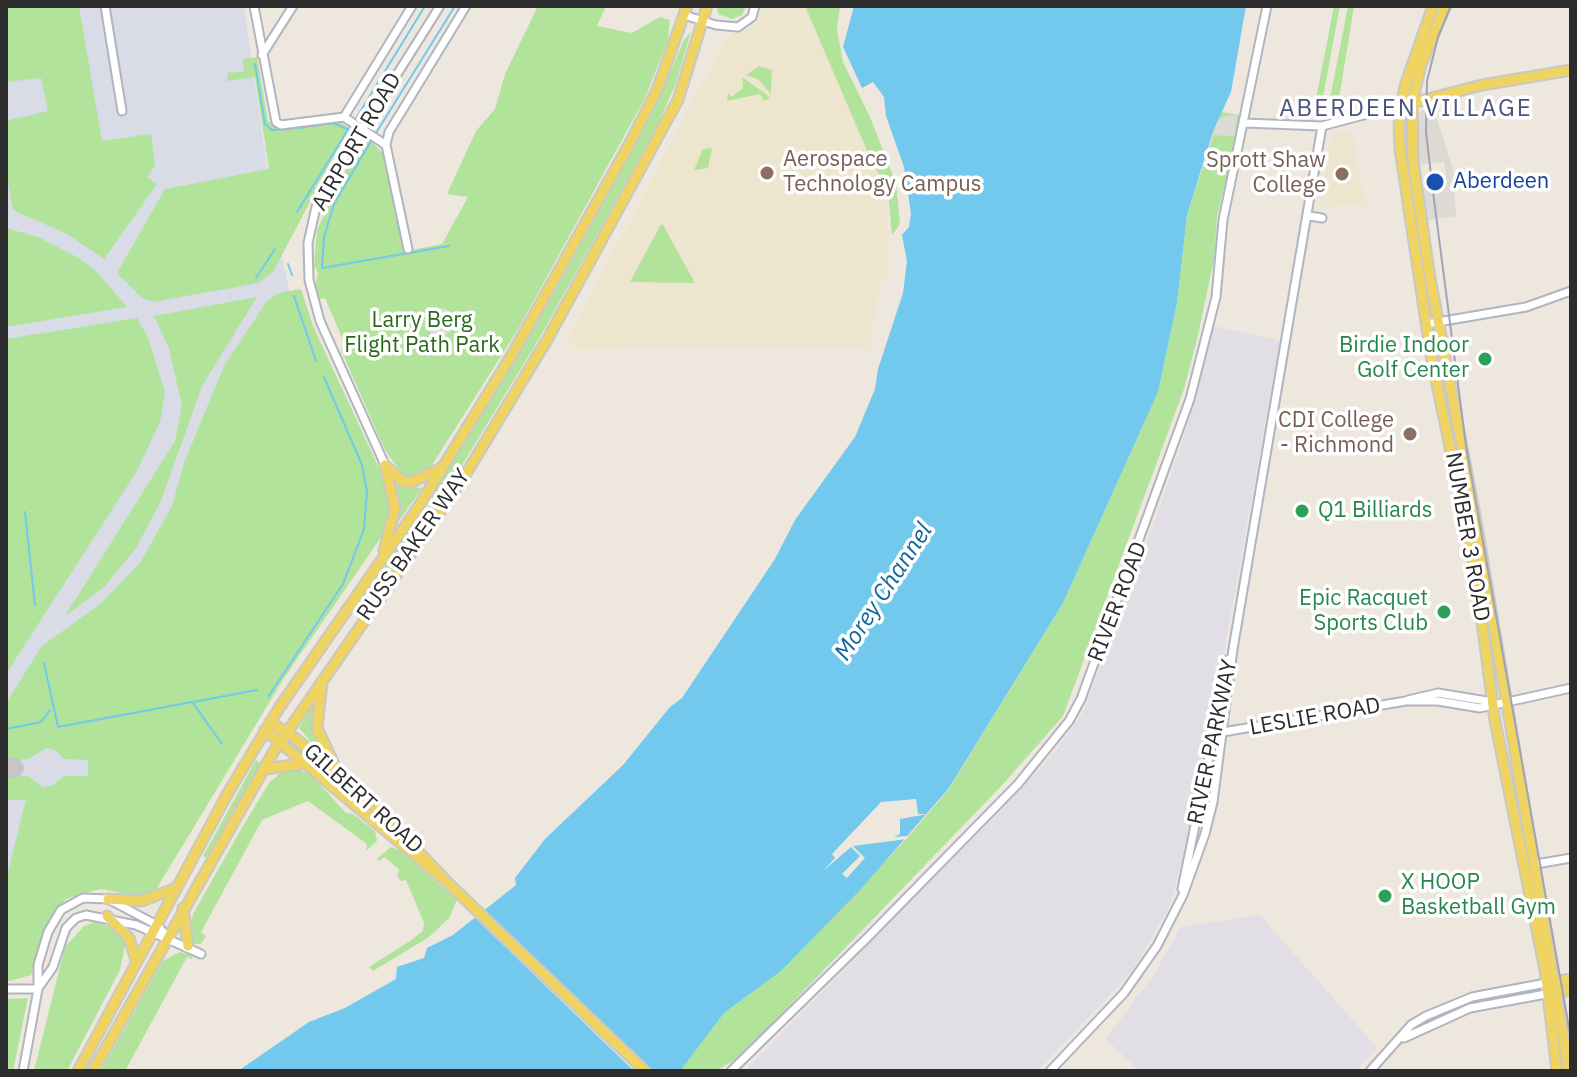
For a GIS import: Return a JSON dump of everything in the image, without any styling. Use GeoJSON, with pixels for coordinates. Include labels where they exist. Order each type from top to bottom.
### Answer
{"type":"FeatureCollection","features":[{"type":"Feature","properties":{"kind":"main road","name":"RUSS BAKER WAY"},"geometry":{"type":"LineString","coordinates":[[93,1071],[183,908],[284,737],[464,477],[547,340],[678,100],[707,6]]}},
{"type":"Feature","properties":{"kind":"main road","name":"NUMBER 3 ROAD"},"geometry":{"type":"LineString","coordinates":[[1433,6],[1412,59],[1401,105],[1400,149],[1426,324],[1473,556],[1493,702],[1569,1071]]}},
{"type":"Feature","properties":{"kind":"main road","name":"NUMBER 3 ROAD"},"geometry":{"type":"LineString","coordinates":[[1445,6],[1421,65],[1412,103],[1413,162],[1438,322],[1536,864],[1551,988],[1557,1071]]}},
{"type":"Feature","properties":{"kind":"main road","name":"RUSS BAKER WAY"},"geometry":{"type":"LineString","coordinates":[[78,1071],[136,960],[268,726],[445,466],[513,353],[657,90],[686,10]]}},
{"type":"Feature","properties":{"kind":"main road"},"geometry":{"type":"LineString","coordinates":[[1401,105],[1482,85],[1571,70]]}},
{"type":"Feature","properties":{"kind":"main road"},"geometry":{"type":"LineString","coordinates":[[385,465],[401,480],[410,483],[445,466]]}},
{"type":"Feature","properties":{"kind":"main road"},"geometry":{"type":"LineString","coordinates":[[382,561],[395,508],[385,465]]}},
{"type":"Feature","properties":{"kind":"main road"},"geometry":{"type":"LineString","coordinates":[[323,677],[317,728],[341,779]]}},
{"type":"Feature","properties":{"kind":"main road","name":"GILBERT ROAD"},"geometry":{"type":"LineString","coordinates":[[268,726],[341,779],[397,827],[452,886]]}},
{"type":"Feature","properties":{"kind":"main road","name":"GILBERT ROAD"},"geometry":{"type":"LineString","coordinates":[[284,737],[307,763],[433,874],[452,886]]}},
{"type":"Feature","properties":{"kind":"main road"},"geometry":{"type":"LineString","coordinates":[[265,769],[307,763]]}},
{"type":"Feature","properties":{"kind":"main road"},"geometry":{"type":"LineString","coordinates":[[452,886],[645,1071]]}},
{"type":"Feature","properties":{"kind":"main road"},"geometry":{"type":"LineString","coordinates":[[108,899],[142,901],[176,888]]}},
{"type":"Feature","properties":{"kind":"main road"},"geometry":{"type":"LineString","coordinates":[[183,908],[188,946]]}},
{"type":"Feature","properties":{"kind":"main road"},"geometry":{"type":"LineString","coordinates":[[107,916],[129,938],[136,960]]}},
{"type":"Feature","properties":{"kind":"main road"},"geometry":{"type":"LineString","coordinates":[[1551,988],[1571,979]]}},
{"type":"Feature","properties":{"kind":"main road"},"geometry":{"type":"LineString","coordinates":[[1551,988],[1571,990]]}},
{"type":"Feature","properties":{"kind":"street"},"geometry":{"type":"LineString","coordinates":[[105,6],[122,111]]}},
{"type":"Feature","properties":{"kind":"street"},"geometry":{"type":"LineString","coordinates":[[254,6],[276,122],[281,125],[344,117],[386,145]]}},
{"type":"Feature","properties":{"kind":"street"},"geometry":{"type":"LineString","coordinates":[[262,55],[293,6]]}},
{"type":"Feature","properties":{"kind":"street"},"geometry":{"type":"LineString","coordinates":[[344,117],[412,6]]}},
{"type":"Feature","properties":{"kind":"street","name":"AIRPORT ROAD"},"geometry":{"type":"LineString","coordinates":[[385,465],[320,321],[307,262],[316,207],[440,6]]}},
{"type":"Feature","properties":{"kind":"street"},"geometry":{"type":"LineString","coordinates":[[408,249],[386,145],[389,132],[466,6]]}},
{"type":"Feature","properties":{"kind":"street"},"geometry":{"type":"LineString","coordinates":[[686,10],[703,21],[738,27],[752,17],[755,6]]}},
{"type":"Feature","properties":{"kind":"street","name":"RIVER ROAD"},"geometry":{"type":"LineString","coordinates":[[731,1071],[1018,784],[1069,721],[1081,699],[1190,399],[1216,297],[1223,220],[1267,6]]}},
{"type":"Feature","properties":{"kind":"street"},"geometry":{"type":"LineString","coordinates":[[1244,123],[1322,126],[1401,105]]}},
{"type":"Feature","properties":{"kind":"street"},"geometry":{"type":"LineString","coordinates":[[1233,649],[1323,137],[1322,126]]}},
{"type":"Feature","properties":{"kind":"street"},"geometry":{"type":"LineString","coordinates":[[1309,216],[1322,218]]}},
{"type":"Feature","properties":{"kind":"street"},"geometry":{"type":"LineString","coordinates":[[1426,324],[1526,307],[1571,291]]}},
{"type":"Feature","properties":{"kind":"street","name":"RIVER PARKWAY"},"geometry":{"type":"LineString","coordinates":[[1179,900],[1191,875],[1209,818],[1233,649]]}},
{"type":"Feature","properties":{"kind":"street","name":"RIVER PARKWAY"},"geometry":{"type":"LineString","coordinates":[[1179,900],[1225,667],[1233,649]]}},
{"type":"Feature","properties":{"kind":"street","name":"LESLIE ROAD"},"geometry":{"type":"LineString","coordinates":[[1223,732],[1406,701],[1438,701],[1470,708],[1571,688]]}},
{"type":"Feature","properties":{"kind":"street"},"geometry":{"type":"LineString","coordinates":[[1189,857],[1203,817],[1217,739],[1223,732]]}},
{"type":"Feature","properties":{"kind":"street"},"geometry":{"type":"LineString","coordinates":[[1536,864],[1571,858]]}},
{"type":"Feature","properties":{"kind":"street"},"geometry":{"type":"LineString","coordinates":[[23,1071],[38,989],[38,965],[45,940],[61,910],[83,898],[108,899],[154,929],[201,954]]}},
{"type":"Feature","properties":{"kind":"street"},"geometry":{"type":"LineString","coordinates":[[1050,1071],[1124,993],[1157,946],[1179,900]]}},
{"type":"Feature","properties":{"kind":"street"},"geometry":{"type":"LineString","coordinates":[[38,989],[53,967],[61,939],[72,922],[86,915],[107,916],[154,929]]}},
{"type":"Feature","properties":{"kind":"street"},"geometry":{"type":"LineString","coordinates":[[1370,1071],[1402,1038],[1470,1008],[1551,988]]}},
{"type":"Feature","properties":{"kind":"street"},"geometry":{"type":"LineString","coordinates":[[6,989],[38,989]]}},
{"type":"Feature","properties":{"kind":"shaded area"},"geometry":{"type":"Polygon","coordinates":[[[6,6],[244,6],[277,236],[312,388],[77,874],[6,887],[6,6]]]}},
{"type":"Feature","properties":{"kind":"shaded area","name":"Aerospace Technology Campus"},"geometry":{"type":"Polygon","coordinates":[[[764,6],[805,6],[888,192],[888,274],[880,283],[869,351],[861,347],[576,349],[566,342],[726,38],[756,25],[764,6]]]}},
{"type":"Feature","properties":{"kind":"shaded area"},"geometry":{"type":"Polygon","coordinates":[[[1433,107],[1453,169],[1456,216],[1425,221],[1420,186],[1428,185],[1429,190],[1447,182],[1444,162],[1418,165],[1414,142],[1417,113],[1433,107]]]}},
{"type":"Feature","properties":{"kind":"shaded area"},"geometry":{"type":"Polygon","coordinates":[[[1237,115],[1235,136],[1204,135],[1223,116],[1237,115]]]}},
{"type":"Feature","properties":{"kind":"shaded area","name":"Sprott Shaw College"},"geometry":{"type":"Polygon","coordinates":[[[1339,133],[1353,133],[1365,204],[1319,207],[1330,143],[1339,133]]]}},
{"type":"Feature","properties":{"kind":"shaded area"},"geometry":{"type":"Polygon","coordinates":[[[440,308],[450,312],[454,322],[450,332],[440,336],[430,332],[426,322],[430,312],[440,308]]]}},
{"type":"Feature","properties":{"kind":"shaded area"},"geometry":{"type":"Polygon","coordinates":[[[1214,326],[1280,341],[1195,812],[1171,903],[1133,970],[1038,1071],[745,1071],[1054,754],[1085,709],[1190,418],[1214,326]]]}},
{"type":"Feature","properties":{"kind":"shaded area"},"geometry":{"type":"Polygon","coordinates":[[[1260,915],[1377,1048],[1355,1071],[1139,1071],[1106,1039],[1155,973],[1181,927],[1260,915]]]}},
{"type":"Feature","properties":{"kind":"green space"},"geometry":{"type":"Polygon","coordinates":[[[6,6],[79,6],[102,141],[151,134],[155,166],[147,177],[157,184],[104,259],[67,234],[13,210],[6,173],[6,121],[48,111],[41,78],[6,82],[6,6]]]}},
{"type":"Feature","properties":{"kind":"green space","name":"Larry Berg Flight Path Park"},"geometry":{"type":"Polygon","coordinates":[[[538,6],[606,6],[597,26],[632,33],[660,17],[670,20],[668,40],[645,98],[517,331],[432,465],[420,475],[404,477],[385,450],[341,350],[346,347],[325,298],[318,300],[315,287],[318,272],[314,266],[317,230],[357,146],[367,137],[384,154],[407,251],[442,244],[468,197],[447,194],[476,131],[495,109],[505,74],[538,6]]]}},
{"type":"Feature","properties":{"kind":"green space"},"geometry":{"type":"Polygon","coordinates":[[[717,6],[746,6],[742,15],[732,19],[718,14],[717,6]]]}},
{"type":"Feature","properties":{"kind":"green space"},"geometry":{"type":"Polygon","coordinates":[[[805,6],[840,6],[837,29],[843,62],[870,117],[896,183],[900,224],[892,235],[888,192],[805,6]]]}},
{"type":"Feature","properties":{"kind":"green space"},"geometry":{"type":"Polygon","coordinates":[[[1334,6],[1340,6],[1321,107],[1315,104],[1334,6]]]}},
{"type":"Feature","properties":{"kind":"green space"},"geometry":{"type":"Polygon","coordinates":[[[1348,6],[1354,6],[1338,105],[1333,105],[1330,99],[1348,6]]]}},
{"type":"Feature","properties":{"kind":"green space"},"geometry":{"type":"Polygon","coordinates":[[[691,31],[676,83],[658,124],[539,339],[462,465],[429,514],[426,513],[432,496],[557,288],[653,113],[684,40],[691,31]]]}},
{"type":"Feature","properties":{"kind":"green space"},"geometry":{"type":"Polygon","coordinates":[[[257,57],[268,121],[278,129],[341,122],[349,128],[273,272],[258,283],[153,302],[142,298],[117,273],[165,189],[269,169],[255,77],[227,81],[228,73],[244,71],[242,59],[257,57]]]}},
{"type":"Feature","properties":{"kind":"green space"},"geometry":{"type":"Polygon","coordinates":[[[759,66],[772,70],[771,94],[759,80],[746,75],[759,66]]]}},
{"type":"Feature","properties":{"kind":"green space"},"geometry":{"type":"Polygon","coordinates":[[[742,77],[770,98],[764,101],[760,94],[727,101],[728,93],[731,97],[743,88],[742,77]]]}},
{"type":"Feature","properties":{"kind":"green space"},"geometry":{"type":"Polygon","coordinates":[[[1221,112],[1241,115],[1217,217],[1214,259],[1184,389],[1063,716],[1005,782],[741,1056],[716,1071],[678,1071],[724,1013],[781,971],[908,837],[949,789],[1063,603],[1158,392],[1177,303],[1187,215],[1221,112]]]}},
{"type":"Feature","properties":{"kind":"green space"},"geometry":{"type":"Polygon","coordinates":[[[712,148],[708,168],[694,170],[703,149],[712,148]]]}},
{"type":"Feature","properties":{"kind":"green space"},"geometry":{"type":"Polygon","coordinates":[[[663,225],[695,283],[630,282],[663,225]]]}},
{"type":"Feature","properties":{"kind":"green space"},"geometry":{"type":"Polygon","coordinates":[[[6,228],[38,237],[79,258],[97,272],[127,307],[6,327],[6,228]]]}},
{"type":"Feature","properties":{"kind":"green space"},"geometry":{"type":"Polygon","coordinates":[[[301,289],[313,326],[385,481],[390,501],[384,533],[284,678],[157,888],[140,896],[100,889],[66,899],[48,923],[31,975],[6,982],[6,880],[26,800],[6,800],[6,776],[28,776],[43,787],[52,786],[64,776],[88,776],[88,760],[64,759],[55,750],[47,748],[28,759],[6,760],[6,703],[42,646],[100,604],[140,563],[172,506],[184,463],[224,366],[267,301],[279,293],[301,289]]]}},
{"type":"Feature","properties":{"kind":"green space"},"geometry":{"type":"Polygon","coordinates":[[[257,297],[202,386],[161,501],[136,548],[104,587],[65,616],[175,441],[182,406],[169,348],[154,316],[257,297]]]}},
{"type":"Feature","properties":{"kind":"green space"},"geometry":{"type":"Polygon","coordinates":[[[137,318],[148,338],[165,392],[160,422],[137,471],[6,674],[6,339],[137,318]]]}},
{"type":"Feature","properties":{"kind":"green space"},"geometry":{"type":"Polygon","coordinates":[[[397,485],[422,488],[397,524],[399,512],[397,485]]]}},
{"type":"Feature","properties":{"kind":"green space"},"geometry":{"type":"Polygon","coordinates":[[[423,515],[427,519],[371,597],[394,549],[423,515]]]}},
{"type":"Feature","properties":{"kind":"green space"},"geometry":{"type":"Polygon","coordinates":[[[314,701],[313,728],[316,748],[299,728],[314,701]]]}},
{"type":"Feature","properties":{"kind":"green space"},"geometry":{"type":"Polygon","coordinates":[[[256,760],[262,764],[206,858],[203,856],[256,760]]]}},
{"type":"Feature","properties":{"kind":"green space"},"geometry":{"type":"Polygon","coordinates":[[[296,768],[312,776],[346,813],[353,814],[375,831],[377,841],[366,851],[367,844],[308,801],[262,820],[201,932],[206,936],[201,944],[194,944],[190,925],[193,914],[240,831],[269,783],[285,769],[296,768]]]}},
{"type":"Feature","properties":{"kind":"green space"},"geometry":{"type":"Polygon","coordinates":[[[391,847],[401,851],[457,900],[449,918],[429,937],[373,971],[369,967],[423,931],[424,923],[406,880],[400,881],[397,874],[400,870],[384,857],[380,861],[377,859],[391,847]]]}},
{"type":"Feature","properties":{"kind":"green space"},"geometry":{"type":"Polygon","coordinates":[[[95,922],[113,928],[126,941],[120,970],[67,1071],[34,1071],[65,947],[84,926],[95,922]]]}},
{"type":"Feature","properties":{"kind":"green space"},"geometry":{"type":"Polygon","coordinates":[[[180,952],[193,956],[192,959],[187,957],[125,1071],[101,1071],[163,961],[180,952]]]}},
{"type":"Feature","properties":{"kind":"green space"},"geometry":{"type":"Polygon","coordinates":[[[28,998],[13,1071],[6,1071],[6,999],[28,998]]]}},
{"type":"Feature","properties":{"kind":"water","name":"Morey Channel"},"geometry":{"type":"Polygon","coordinates":[[[854,6],[1246,6],[1231,92],[1214,129],[1187,215],[1177,303],[1158,392],[1063,603],[949,788],[860,890],[781,971],[724,1013],[680,1071],[238,1071],[309,1022],[345,1008],[396,979],[397,967],[424,958],[427,948],[453,935],[516,885],[515,878],[545,839],[623,765],[670,707],[682,698],[775,559],[795,520],[855,437],[875,389],[878,369],[903,293],[907,261],[902,235],[909,227],[911,214],[904,167],[886,116],[884,97],[873,82],[862,88],[843,47],[854,6]]]}},
{"type":"Feature","properties":{"kind":"pier"},"geometry":{"type":"Polygon","coordinates":[[[916,799],[918,814],[928,814],[900,819],[900,834],[894,837],[909,836],[907,839],[853,846],[865,858],[847,878],[842,874],[860,856],[851,847],[823,871],[835,858],[832,854],[881,802],[916,799]]]}},
{"type":"Feature","properties":{"kind":"pier"},"geometry":{"type":"Polygon","coordinates":[[[480,906],[652,1071],[634,1071],[471,914],[480,906]]]}},
{"type":"Feature","properties":{"kind":"waterway"},"geometry":{"type":"LineString","coordinates":[[355,120],[425,6]]}},
{"type":"Feature","properties":{"kind":"waterway"},"geometry":{"type":"LineString","coordinates":[[376,133],[455,6]]}},
{"type":"Feature","properties":{"kind":"waterway"},"geometry":{"type":"LineString","coordinates":[[255,64],[265,124],[272,130],[290,129]]}},
{"type":"Feature","properties":{"kind":"waterway"},"geometry":{"type":"LineString","coordinates":[[298,128],[333,123],[347,129]]}},
{"type":"Feature","properties":{"kind":"waterway"},"geometry":{"type":"LineString","coordinates":[[297,212],[349,128]]}},
{"type":"Feature","properties":{"kind":"waterway"},"geometry":{"type":"LineString","coordinates":[[371,141],[334,204],[324,237],[322,268],[449,246]]}},
{"type":"Feature","properties":{"kind":"waterway"},"geometry":{"type":"LineString","coordinates":[[256,278],[275,249]]}},
{"type":"Feature","properties":{"kind":"waterway"},"geometry":{"type":"LineString","coordinates":[[288,264],[292,275]]}},
{"type":"Feature","properties":{"kind":"waterway"},"geometry":{"type":"LineString","coordinates":[[294,296],[316,361]]}},
{"type":"Feature","properties":{"kind":"waterway"},"geometry":{"type":"LineString","coordinates":[[268,697],[343,584],[364,529],[367,492],[362,465],[324,377]]}},
{"type":"Feature","properties":{"kind":"waterway"},"geometry":{"type":"LineString","coordinates":[[25,512],[35,605]]}},
{"type":"Feature","properties":{"kind":"waterway"},"geometry":{"type":"LineString","coordinates":[[44,663],[58,727],[257,690]]}},
{"type":"Feature","properties":{"kind":"waterway"},"geometry":{"type":"LineString","coordinates":[[193,703],[222,744]]}},
{"type":"Feature","properties":{"kind":"waterway"},"geometry":{"type":"LineString","coordinates":[[6,729],[41,722],[50,710]]}},
{"type":"Feature","properties":{"kind":"taxiway"},"geometry":{"type":"LineString","coordinates":[[6,768],[14,768]]}},
{"type":"Feature","properties":{"kind":"railway"},"geometry":{"type":"LineString","coordinates":[[1451,6],[1438,37],[1427,81],[1426,132],[1466,446],[1571,1039]]}},
{"type":"Feature","properties":{"kind":"place","name":"Aerospace Technology Campus"},"geometry":{"type":"Point","coordinates":[767,173]}},
{"type":"Feature","properties":{"kind":"place","name":"Sprott Shaw College"},"geometry":{"type":"Point","coordinates":[1342,174]}},
{"type":"Feature","properties":{"kind":"place","name":"Aberdeen"},"geometry":{"type":"Point","coordinates":[1435,182]}},
{"type":"Feature","properties":{"kind":"place","name":"Birdie Indoor Golf Center"},"geometry":{"type":"Point","coordinates":[1485,359]}},
{"type":"Feature","properties":{"kind":"place","name":"CDI College - Richmond"},"geometry":{"type":"Point","coordinates":[1410,434]}},
{"type":"Feature","properties":{"kind":"place","name":"Q1 Billiards"},"geometry":{"type":"Point","coordinates":[1302,511]}},
{"type":"Feature","properties":{"kind":"place","name":"Epic Racquet Sports Club"},"geometry":{"type":"Point","coordinates":[1444,612]}},
{"type":"Feature","properties":{"kind":"place","name":"X HOOP Basketball Gym"},"geometry":{"type":"Point","coordinates":[1385,896]}},
{"type":"Feature","properties":{"kind":"district","name":"ABERDEEN VILLAGE"},"geometry":{"type":"Point","coordinates":[1406,109]}}]}
